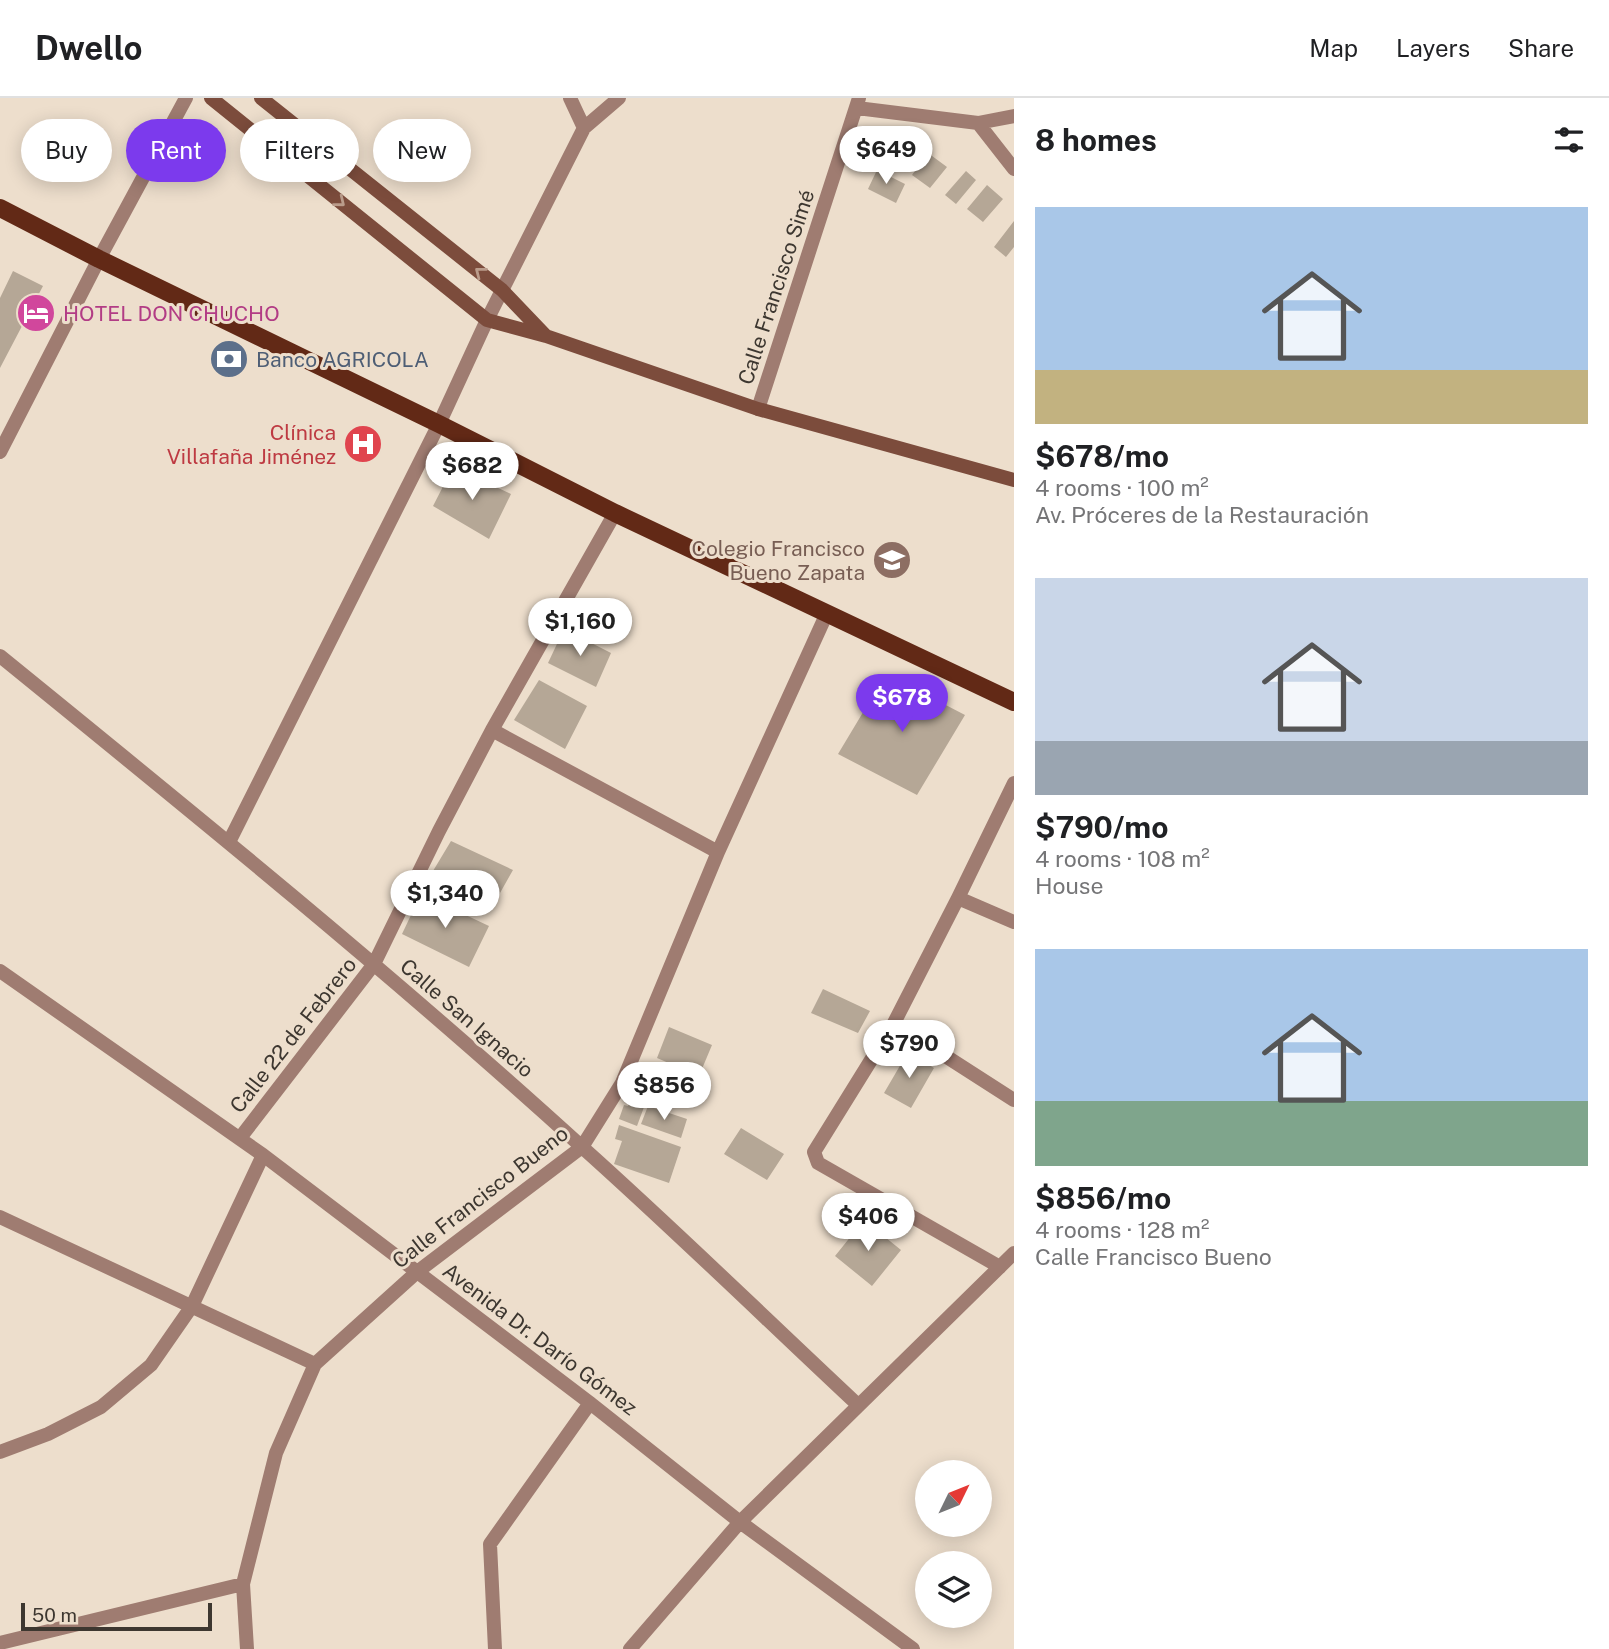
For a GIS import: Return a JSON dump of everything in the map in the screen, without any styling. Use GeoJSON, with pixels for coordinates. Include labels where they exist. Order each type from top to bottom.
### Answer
{"type":"FeatureCollection","features":[{"type":"Feature","properties":{"kind":"main road"},"geometry":{"type":"LineString","coordinates":[[211,98],[487,320],[546,336],[758,409],[1014,480]]}},
{"type":"Feature","properties":{"kind":"main road"},"geometry":{"type":"LineString","coordinates":[[261,98],[502,290],[546,336]]}},
{"type":"Feature","properties":{"kind":"main road"},"geometry":{"type":"LineString","coordinates":[[0,208],[615,513],[1014,702]]}},
{"type":"Feature","properties":{"kind":"street"},"geometry":{"type":"LineString","coordinates":[[0,452],[99,259],[186,98]]}},
{"type":"Feature","properties":{"kind":"street"},"geometry":{"type":"LineString","coordinates":[[570,98],[584,128]]}},
{"type":"Feature","properties":{"kind":"street"},"geometry":{"type":"LineString","coordinates":[[229,842],[584,128],[619,98]]}},
{"type":"Feature","properties":{"kind":"street"},"geometry":{"type":"LineString","coordinates":[[858,103],[978,124],[1014,116]]}},
{"type":"Feature","properties":{"kind":"street","name":"Calle Francisco Simé"},"geometry":{"type":"LineString","coordinates":[[758,409],[858,103]]}},
{"type":"Feature","properties":{"kind":"street"},"geometry":{"type":"LineString","coordinates":[[978,124],[1014,169]]}},
{"type":"Feature","properties":{"kind":"street","name":"Calle 22 de Febrero"},"geometry":{"type":"LineString","coordinates":[[240,1138],[374,964],[492,730],[615,513]]}},
{"type":"Feature","properties":{"kind":"street","name":"Calle Francisco Bueno"},"geometry":{"type":"LineString","coordinates":[[247,1649],[243,1584],[276,1453],[315,1364],[417,1272],[582,1147],[622,1083],[718,852],[827,612]]}},
{"type":"Feature","properties":{"kind":"street","name":"Calle San Ignacio"},"geometry":{"type":"LineString","coordinates":[[0,656],[374,964],[582,1147],[858,1405]]}},
{"type":"Feature","properties":{"kind":"street"},"geometry":{"type":"LineString","coordinates":[[492,730],[718,852]]}},
{"type":"Feature","properties":{"kind":"street"},"geometry":{"type":"LineString","coordinates":[[1000,1267],[818,1163],[814,1152],[894,1023],[1014,783]]}},
{"type":"Feature","properties":{"kind":"street"},"geometry":{"type":"LineString","coordinates":[[958,898],[1014,922]]}},
{"type":"Feature","properties":{"kind":"street","name":"Avenida Dr. Darío Gómez"},"geometry":{"type":"LineString","coordinates":[[0,971],[264,1155],[590,1403],[740,1522],[913,1649]]}},
{"type":"Feature","properties":{"kind":"street"},"geometry":{"type":"LineString","coordinates":[[894,1023],[1014,1100]]}},
{"type":"Feature","properties":{"kind":"street"},"geometry":{"type":"LineString","coordinates":[[0,1452],[48,1434],[101,1407],[151,1365],[192,1306],[264,1155]]}},
{"type":"Feature","properties":{"kind":"street"},"geometry":{"type":"LineString","coordinates":[[0,1217],[315,1364]]}},
{"type":"Feature","properties":{"kind":"street"},"geometry":{"type":"LineString","coordinates":[[630,1649],[740,1522],[1014,1253]]}},
{"type":"Feature","properties":{"kind":"street"},"geometry":{"type":"LineString","coordinates":[[495,1649],[490,1544],[590,1403]]}},
{"type":"Feature","properties":{"kind":"street"},"geometry":{"type":"LineString","coordinates":[[0,1643],[243,1584]]}},
{"type":"Feature","properties":{"kind":"building"},"geometry":{"type":"Polygon","coordinates":[[[874,133],[914,145],[908,165],[868,154],[874,133]]]}},
{"type":"Feature","properties":{"kind":"building"},"geometry":{"type":"Polygon","coordinates":[[[928,153],[947,167],[930,188],[912,175],[928,153]]]}},
{"type":"Feature","properties":{"kind":"building"},"geometry":{"type":"Polygon","coordinates":[[[877,170],[905,184],[896,203],[868,189],[877,170]]]}},
{"type":"Feature","properties":{"kind":"building"},"geometry":{"type":"Polygon","coordinates":[[[966,171],[976,180],[956,204],[945,195],[966,171]]]}},
{"type":"Feature","properties":{"kind":"building"},"geometry":{"type":"Polygon","coordinates":[[[987,185],[1003,199],[983,222],[967,209],[987,185]]]}},
{"type":"Feature","properties":{"kind":"building"},"geometry":{"type":"Polygon","coordinates":[[[1014,221],[1014,247],[1006,257],[994,247],[1014,221]]]}},
{"type":"Feature","properties":{"kind":"building"},"geometry":{"type":"Polygon","coordinates":[[[13,271],[43,286],[0,368],[0,298],[13,271]]]}},
{"type":"Feature","properties":{"kind":"building"},"geometry":{"type":"Polygon","coordinates":[[[453,467],[511,494],[489,539],[433,506],[453,467]]]}},
{"type":"Feature","properties":{"kind":"building"},"geometry":{"type":"Polygon","coordinates":[[[564,629],[611,653],[596,687],[548,663],[564,629]]]}},
{"type":"Feature","properties":{"kind":"building"},"geometry":{"type":"Polygon","coordinates":[[[886,674],[965,715],[917,795],[838,754],[886,674]]]}},
{"type":"Feature","properties":{"kind":"building"},"geometry":{"type":"Polygon","coordinates":[[[539,680],[587,706],[565,749],[514,720],[539,680]]]}},
{"type":"Feature","properties":{"kind":"building"},"geometry":{"type":"Polygon","coordinates":[[[451,841],[513,870],[491,909],[427,881],[451,841]]]}},
{"type":"Feature","properties":{"kind":"building"},"geometry":{"type":"Polygon","coordinates":[[[421,894],[489,926],[469,967],[402,934],[421,894]]]}},
{"type":"Feature","properties":{"kind":"building"},"geometry":{"type":"Polygon","coordinates":[[[823,989],[870,1011],[858,1033],[811,1013],[823,989]]]}},
{"type":"Feature","properties":{"kind":"building"},"geometry":{"type":"Polygon","coordinates":[[[669,1027],[712,1045],[699,1076],[657,1058],[669,1027]]]}},
{"type":"Feature","properties":{"kind":"building"},"geometry":{"type":"Polygon","coordinates":[[[908,1052],[934,1068],[911,1108],[884,1093],[908,1052]]]}},
{"type":"Feature","properties":{"kind":"building"},"geometry":{"type":"Polygon","coordinates":[[[653,1071],[694,1085],[687,1108],[646,1094],[653,1071]]]}},
{"type":"Feature","properties":{"kind":"building"},"geometry":{"type":"Polygon","coordinates":[[[633,1093],[647,1099],[637,1126],[619,1119],[624,1105],[628,1106],[633,1093]]]}},
{"type":"Feature","properties":{"kind":"building"},"geometry":{"type":"Polygon","coordinates":[[[648,1106],[687,1119],[681,1138],[641,1124],[648,1106]]]}},
{"type":"Feature","properties":{"kind":"building"},"geometry":{"type":"Polygon","coordinates":[[[619,1125],[681,1147],[669,1183],[614,1164],[622,1141],[615,1139],[619,1125]]]}},
{"type":"Feature","properties":{"kind":"building"},"geometry":{"type":"Polygon","coordinates":[[[741,1128],[784,1154],[767,1180],[724,1154],[741,1128]]]}},
{"type":"Feature","properties":{"kind":"building"},"geometry":{"type":"Polygon","coordinates":[[[864,1220],[901,1250],[872,1286],[835,1256],[864,1220]]]}},
{"type":"Feature","properties":{"kind":"place","name":"HOTEL DON CHUCHO"},"geometry":{"type":"Point","coordinates":[36,313]}},
{"type":"Feature","properties":{"kind":"place","name":"Banco AGRICOLA"},"geometry":{"type":"Point","coordinates":[229,359]}},
{"type":"Feature","properties":{"kind":"place","name":"Clínica Villafaña Jiménez"},"geometry":{"type":"Point","coordinates":[363,444]}},
{"type":"Feature","properties":{"kind":"place","name":"Colegio Francisco Bueno Zapata"},"geometry":{"type":"Point","coordinates":[892,560]}}]}
